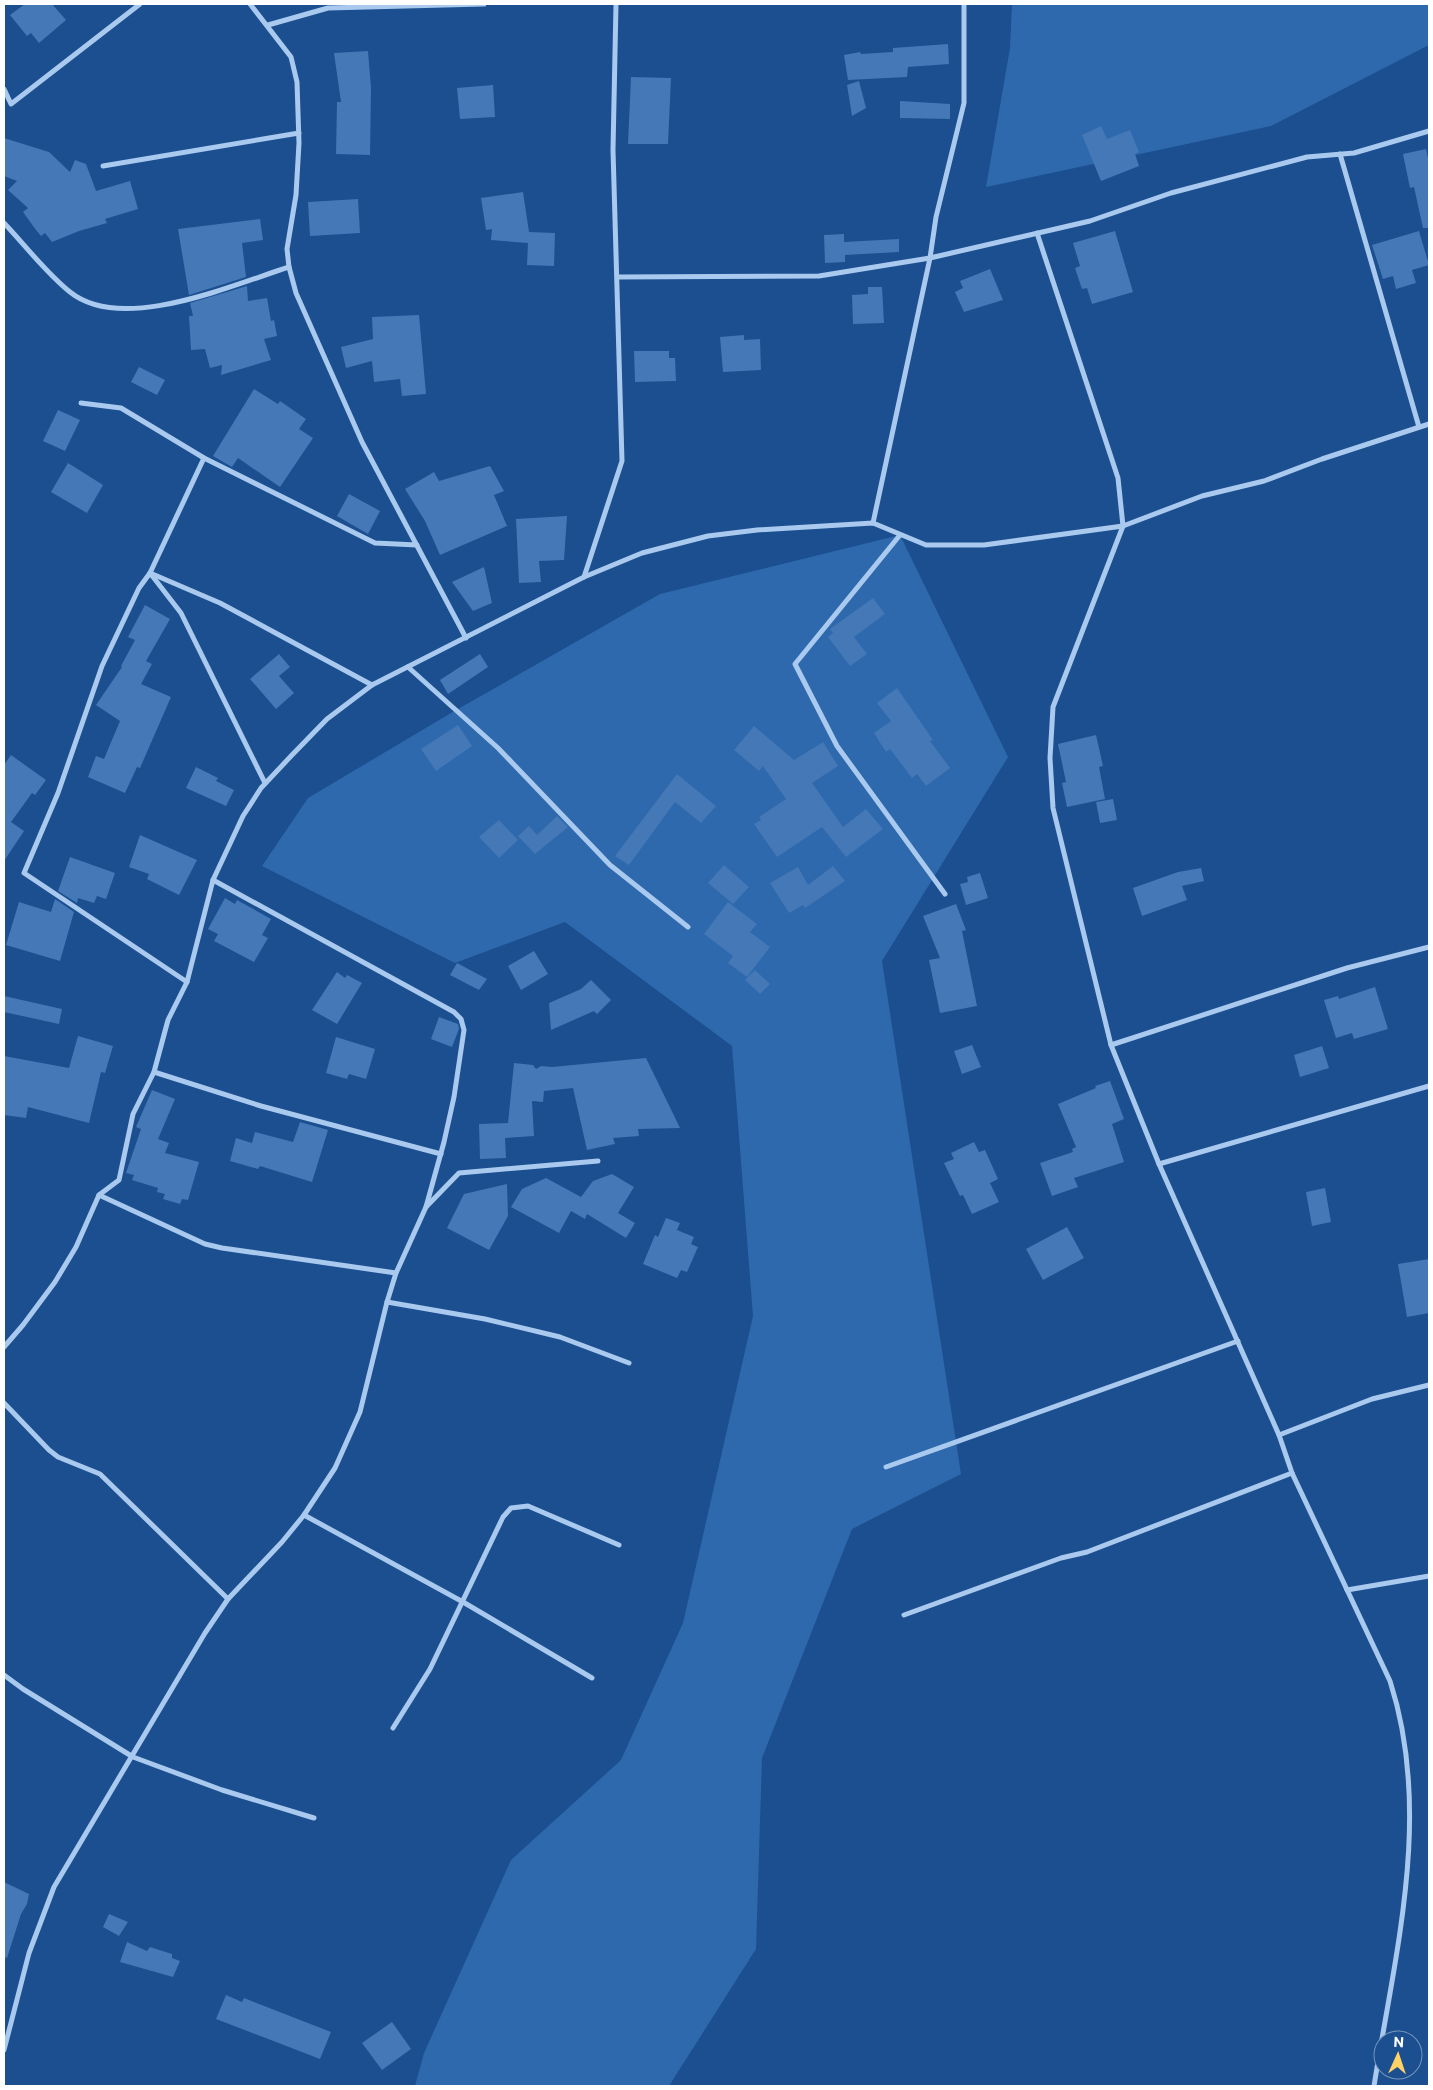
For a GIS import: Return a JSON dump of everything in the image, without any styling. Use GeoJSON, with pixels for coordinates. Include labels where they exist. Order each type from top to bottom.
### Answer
{"type":"FeatureCollection","features":[{"type":"Feature","properties":{"kind":"street"},"geometry":{"type":"LineString","coordinates":[[4,90],[10,104],[140,4]]}},
{"type":"Feature","properties":{"kind":"street"},"geometry":{"type":"LineString","coordinates":[[250,4],[291,57],[297,82],[299,132],[296,194],[289,232],[289,267],[296,293],[362,442],[466,638]]}},
{"type":"Feature","properties":{"kind":"street"},"geometry":{"type":"LineString","coordinates":[[268,25],[328,8],[484,4]]}},
{"type":"Feature","properties":{"kind":"street"},"geometry":{"type":"LineString","coordinates":[[584,577],[622,461],[613,150],[616,4]]}},
{"type":"Feature","properties":{"kind":"street"},"geometry":{"type":"LineString","coordinates":[[873,523],[930,258],[936,217],[964,103],[964,4]]}},
{"type":"Feature","properties":{"kind":"street"},"geometry":{"type":"LineString","coordinates":[[618,277],[818,276],[930,258],[1090,221],[1171,194],[1306,157],[1354,153],[1429,131]]}},
{"type":"Feature","properties":{"kind":"street"},"geometry":{"type":"LineString","coordinates":[[103,166],[299,132]]}},
{"type":"Feature","properties":{"kind":"street"},"geometry":{"type":"LineString","coordinates":[[1340,154],[1419,427]]}},
{"type":"Feature","properties":{"kind":"street"},"geometry":{"type":"LineString","coordinates":[[4,223],[70,292],[101,307],[130,309],[186,300],[289,267]]}},
{"type":"Feature","properties":{"kind":"street"},"geometry":{"type":"LineString","coordinates":[[1038,233],[1118,478],[1123,526],[1053,707],[1050,758],[1053,808],[1111,1045],[1159,1164],[1279,1435],[1292,1473],[1390,1682],[1400,1710],[1410,1783],[1409,1868],[1374,2086]]}},
{"type":"Feature","properties":{"kind":"street"},"geometry":{"type":"LineString","coordinates":[[81,404],[121,408],[204,458],[375,544],[417,545]]}},
{"type":"Feature","properties":{"kind":"street"},"geometry":{"type":"LineString","coordinates":[[4,1347],[55,1282],[76,1247],[100,1196],[119,1180],[134,1114],[154,1072],[168,1020],[187,982],[213,880],[243,816],[266,783],[327,719],[372,685],[584,577],[642,553],[708,536],[758,530],[873,523],[926,545],[984,545],[1123,526],[1202,496],[1264,481],[1322,459],[1429,424]]}},
{"type":"Feature","properties":{"kind":"street"},"geometry":{"type":"LineString","coordinates":[[187,982],[24,873],[58,793],[102,666],[138,588],[150,573],[204,458]]}},
{"type":"Feature","properties":{"kind":"street"},"geometry":{"type":"LineString","coordinates":[[900,534],[795,664],[837,746],[945,894]]}},
{"type":"Feature","properties":{"kind":"street"},"geometry":{"type":"LineString","coordinates":[[150,573],[220,603],[372,685]]}},
{"type":"Feature","properties":{"kind":"street"},"geometry":{"type":"LineString","coordinates":[[150,573],[181,612],[266,783]]}},
{"type":"Feature","properties":{"kind":"street"},"geometry":{"type":"LineString","coordinates":[[408,668],[498,748],[610,865],[688,928]]}},
{"type":"Feature","properties":{"kind":"street"},"geometry":{"type":"LineString","coordinates":[[4,2050],[29,1954],[54,1887],[205,1633],[228,1599],[282,1542],[304,1514],[335,1468],[360,1412],[396,1273],[426,1208],[454,1097],[464,1041],[464,1030],[460,1019],[454,1012],[213,880]]}},
{"type":"Feature","properties":{"kind":"street"},"geometry":{"type":"LineString","coordinates":[[1111,1045],[1347,968],[1429,947]]}},
{"type":"Feature","properties":{"kind":"street"},"geometry":{"type":"LineString","coordinates":[[154,1072],[261,1106],[441,1154]]}},
{"type":"Feature","properties":{"kind":"street"},"geometry":{"type":"LineString","coordinates":[[1159,1164],[1429,1086]]}},
{"type":"Feature","properties":{"kind":"street"},"geometry":{"type":"LineString","coordinates":[[426,1208],[459,1173],[598,1161]]}},
{"type":"Feature","properties":{"kind":"street"},"geometry":{"type":"LineString","coordinates":[[100,1196],[205,1244],[396,1273]]}},
{"type":"Feature","properties":{"kind":"street"},"geometry":{"type":"LineString","coordinates":[[387,1302],[485,1319],[560,1337],[630,1363]]}},
{"type":"Feature","properties":{"kind":"street"},"geometry":{"type":"LineString","coordinates":[[886,1467],[1238,1341]]}},
{"type":"Feature","properties":{"kind":"street"},"geometry":{"type":"LineString","coordinates":[[1279,1435],[1372,1399],[1429,1385]]}},
{"type":"Feature","properties":{"kind":"street"},"geometry":{"type":"LineString","coordinates":[[4,1403],[58,1457],[100,1474],[228,1599]]}},
{"type":"Feature","properties":{"kind":"street"},"geometry":{"type":"LineString","coordinates":[[904,1615],[1060,1558],[1087,1552],[1292,1473]]}},
{"type":"Feature","properties":{"kind":"street"},"geometry":{"type":"LineString","coordinates":[[393,1728],[430,1669],[504,1517],[511,1508],[528,1506],[619,1545]]}},
{"type":"Feature","properties":{"kind":"street"},"geometry":{"type":"LineString","coordinates":[[304,1514],[463,1602],[592,1678]]}},
{"type":"Feature","properties":{"kind":"street"},"geometry":{"type":"LineString","coordinates":[[1347,1590],[1429,1576]]}},
{"type":"Feature","properties":{"kind":"street"},"geometry":{"type":"LineString","coordinates":[[4,1674],[23,1689],[133,1757],[222,1790],[314,1818]]}},
{"type":"Feature","properties":{"kind":"shaded area"},"geometry":{"type":"Polygon","coordinates":[[[1012,4],[1429,4],[1429,45],[1271,126],[986,187],[1010,48],[1012,4]]]}},
{"type":"Feature","properties":{"kind":"shaded area"},"geometry":{"type":"Polygon","coordinates":[[[900,535],[1008,757],[882,961],[961,1474],[852,1529],[762,1758],[756,1949],[669,2086],[415,2086],[424,2053],[511,1860],[621,1760],[683,1623],[753,1316],[732,1046],[565,922],[455,963],[262,866],[308,798],[451,713],[660,594],[900,535]]]}},
{"type":"Feature","properties":{"kind":"building"},"geometry":{"type":"Polygon","coordinates":[[[25,4],[52,4],[66,20],[39,43],[31,33],[27,36],[10,15],[25,4]]]}},
{"type":"Feature","properties":{"kind":"building"},"geometry":{"type":"Polygon","coordinates":[[[948,44],[949,64],[908,67],[907,77],[848,80],[844,55],[860,52],[861,54],[893,52],[893,48],[948,44]]]}},
{"type":"Feature","properties":{"kind":"building"},"geometry":{"type":"Polygon","coordinates":[[[368,51],[371,88],[370,155],[336,154],[337,102],[341,102],[334,53],[368,51]]]}},
{"type":"Feature","properties":{"kind":"building"},"geometry":{"type":"Polygon","coordinates":[[[631,77],[671,78],[668,144],[628,144],[631,77]]]}},
{"type":"Feature","properties":{"kind":"building"},"geometry":{"type":"Polygon","coordinates":[[[859,81],[866,108],[852,116],[847,85],[859,81]]]}},
{"type":"Feature","properties":{"kind":"building"},"geometry":{"type":"Polygon","coordinates":[[[493,85],[495,117],[460,119],[457,88],[493,85]]]}},
{"type":"Feature","properties":{"kind":"building"},"geometry":{"type":"Polygon","coordinates":[[[900,101],[950,104],[950,119],[900,118],[900,101]]]}},
{"type":"Feature","properties":{"kind":"building"},"geometry":{"type":"Polygon","coordinates":[[[1101,126],[1107,139],[1130,130],[1139,152],[1135,154],[1139,166],[1101,181],[1082,135],[1101,126]]]}},
{"type":"Feature","properties":{"kind":"building"},"geometry":{"type":"Polygon","coordinates":[[[4,138],[49,152],[70,172],[75,160],[86,164],[96,191],[130,181],[138,209],[105,219],[107,223],[79,231],[52,242],[45,233],[41,236],[23,212],[28,208],[8,190],[17,181],[4,176],[4,138]]]}},
{"type":"Feature","properties":{"kind":"building"},"geometry":{"type":"Polygon","coordinates":[[[1426,149],[1429,163],[1429,228],[1423,228],[1414,187],[1410,188],[1403,154],[1426,149]]]}},
{"type":"Feature","properties":{"kind":"building"},"geometry":{"type":"Polygon","coordinates":[[[523,192],[529,232],[555,233],[554,266],[527,265],[528,243],[491,240],[492,229],[486,230],[481,198],[523,192]]]}},
{"type":"Feature","properties":{"kind":"building"},"geometry":{"type":"Polygon","coordinates":[[[358,199],[360,233],[310,236],[308,202],[358,199]]]}},
{"type":"Feature","properties":{"kind":"building"},"geometry":{"type":"Polygon","coordinates":[[[260,219],[263,240],[242,243],[246,277],[189,295],[178,229],[260,219]]]}},
{"type":"Feature","properties":{"kind":"building"},"geometry":{"type":"Polygon","coordinates":[[[1115,231],[1133,292],[1092,304],[1087,288],[1082,289],[1075,268],[1080,266],[1073,243],[1115,231]]]}},
{"type":"Feature","properties":{"kind":"building"},"geometry":{"type":"Polygon","coordinates":[[[1419,231],[1429,265],[1412,270],[1416,283],[1396,289],[1393,276],[1383,279],[1372,245],[1419,231]]]}},
{"type":"Feature","properties":{"kind":"building"},"geometry":{"type":"Polygon","coordinates":[[[844,234],[844,242],[899,239],[899,252],[845,255],[845,262],[825,263],[824,235],[844,234]]]}},
{"type":"Feature","properties":{"kind":"building"},"geometry":{"type":"Polygon","coordinates":[[[990,269],[1003,300],[964,312],[955,292],[963,288],[960,281],[990,269]]]}},
{"type":"Feature","properties":{"kind":"building"},"geometry":{"type":"Polygon","coordinates":[[[247,286],[248,301],[267,298],[271,321],[274,320],[277,336],[264,339],[271,360],[221,375],[222,365],[210,368],[205,349],[191,350],[189,316],[193,316],[190,303],[247,286]]]}},
{"type":"Feature","properties":{"kind":"building"},"geometry":{"type":"Polygon","coordinates":[[[868,287],[882,287],[884,323],[853,324],[852,295],[868,294],[868,287]]]}},
{"type":"Feature","properties":{"kind":"building"},"geometry":{"type":"Polygon","coordinates":[[[419,315],[426,394],[402,396],[400,379],[374,382],[372,361],[346,368],[341,347],[373,339],[372,317],[419,315]]]}},
{"type":"Feature","properties":{"kind":"building"},"geometry":{"type":"Polygon","coordinates":[[[744,335],[744,340],[760,339],[761,370],[723,372],[720,337],[744,335]]]}},
{"type":"Feature","properties":{"kind":"building"},"geometry":{"type":"Polygon","coordinates":[[[634,351],[669,351],[669,358],[675,358],[676,381],[635,382],[634,351]]]}},
{"type":"Feature","properties":{"kind":"building"},"geometry":{"type":"Polygon","coordinates":[[[139,367],[165,380],[157,395],[131,382],[139,367]]]}},
{"type":"Feature","properties":{"kind":"building"},"geometry":{"type":"Polygon","coordinates":[[[254,389],[278,404],[280,401],[306,419],[299,429],[313,438],[280,487],[238,458],[232,467],[213,456],[254,389]]]}},
{"type":"Feature","properties":{"kind":"building"},"geometry":{"type":"Polygon","coordinates":[[[58,410],[80,420],[65,451],[43,441],[58,410]]]}},
{"type":"Feature","properties":{"kind":"building"},"geometry":{"type":"Polygon","coordinates":[[[68,463],[103,485],[87,513],[51,492],[68,463]]]}},
{"type":"Feature","properties":{"kind":"building"},"geometry":{"type":"Polygon","coordinates":[[[490,466],[504,491],[494,495],[507,526],[440,555],[425,521],[405,489],[434,472],[439,481],[490,466]]]}},
{"type":"Feature","properties":{"kind":"building"},"geometry":{"type":"Polygon","coordinates":[[[349,494],[380,511],[368,534],[337,516],[349,494]]]}},
{"type":"Feature","properties":{"kind":"building"},"geometry":{"type":"Polygon","coordinates":[[[567,516],[564,560],[539,561],[541,582],[519,583],[516,519],[567,516]]]}},
{"type":"Feature","properties":{"kind":"building"},"geometry":{"type":"Polygon","coordinates":[[[484,567],[492,603],[473,611],[452,582],[484,567]]]}},
{"type":"Feature","properties":{"kind":"building"},"geometry":{"type":"Polygon","coordinates":[[[873,598],[885,614],[854,637],[867,654],[850,666],[828,637],[833,633],[830,629],[873,598]]]}},
{"type":"Feature","properties":{"kind":"building"},"geometry":{"type":"Polygon","coordinates":[[[145,605],[170,619],[146,661],[152,664],[141,684],[171,697],[140,768],[137,767],[125,793],[88,777],[96,756],[104,759],[120,721],[96,705],[122,667],[135,640],[128,637],[145,605]]]}},
{"type":"Feature","properties":{"kind":"building"},"geometry":{"type":"Polygon","coordinates":[[[279,654],[290,667],[279,676],[294,693],[276,709],[250,679],[279,654]]]}},
{"type":"Feature","properties":{"kind":"building"},"geometry":{"type":"Polygon","coordinates":[[[480,654],[488,667],[448,694],[440,680],[480,654]]]}},
{"type":"Feature","properties":{"kind":"building"},"geometry":{"type":"Polygon","coordinates":[[[897,688],[933,740],[930,741],[950,768],[926,786],[917,774],[912,778],[890,749],[886,752],[874,733],[891,721],[877,703],[897,688]]]}},
{"type":"Feature","properties":{"kind":"building"},"geometry":{"type":"Polygon","coordinates":[[[458,725],[472,746],[436,771],[421,749],[458,725]]]}},
{"type":"Feature","properties":{"kind":"building"},"geometry":{"type":"Polygon","coordinates":[[[754,726],[794,760],[823,742],[838,766],[812,783],[843,827],[866,809],[883,829],[846,857],[822,827],[777,857],[754,824],[761,820],[759,817],[786,799],[763,766],[759,771],[734,750],[754,726]]]}},
{"type":"Feature","properties":{"kind":"building"},"geometry":{"type":"Polygon","coordinates":[[[1096,735],[1103,766],[1099,767],[1105,799],[1067,807],[1062,783],[1066,782],[1058,744],[1096,735]]]}},
{"type":"Feature","properties":{"kind":"building"},"geometry":{"type":"Polygon","coordinates":[[[11,755],[46,780],[35,795],[32,793],[11,822],[24,831],[4,861],[4,765],[11,755]]]}},
{"type":"Feature","properties":{"kind":"building"},"geometry":{"type":"Polygon","coordinates":[[[196,767],[218,778],[216,781],[234,790],[226,806],[186,788],[196,767]]]}},
{"type":"Feature","properties":{"kind":"building"},"geometry":{"type":"Polygon","coordinates":[[[677,774],[716,806],[701,823],[675,802],[629,865],[615,856],[677,774]]]}},
{"type":"Feature","properties":{"kind":"building"},"geometry":{"type":"Polygon","coordinates":[[[1113,799],[1117,820],[1100,823],[1096,802],[1113,799]]]}},
{"type":"Feature","properties":{"kind":"building"},"geometry":{"type":"Polygon","coordinates":[[[557,816],[568,827],[535,854],[518,836],[529,826],[537,835],[557,816]]]}},
{"type":"Feature","properties":{"kind":"building"},"geometry":{"type":"Polygon","coordinates":[[[499,820],[518,840],[499,858],[479,837],[499,820]]]}},
{"type":"Feature","properties":{"kind":"building"},"geometry":{"type":"Polygon","coordinates":[[[140,835],[197,860],[179,895],[147,879],[149,874],[129,867],[140,835]]]}},
{"type":"Feature","properties":{"kind":"building"},"geometry":{"type":"Polygon","coordinates":[[[70,857],[115,873],[106,899],[97,896],[94,903],[78,898],[77,903],[58,891],[70,857]]]}},
{"type":"Feature","properties":{"kind":"building"},"geometry":{"type":"Polygon","coordinates":[[[724,865],[749,887],[733,904],[708,883],[724,865]]]}},
{"type":"Feature","properties":{"kind":"building"},"geometry":{"type":"Polygon","coordinates":[[[833,866],[845,881],[805,908],[803,905],[789,913],[770,883],[798,867],[808,885],[833,866]]]}},
{"type":"Feature","properties":{"kind":"building"},"geometry":{"type":"Polygon","coordinates":[[[1201,868],[1204,881],[1182,886],[1187,900],[1142,916],[1133,888],[1178,872],[1201,868]]]}},
{"type":"Feature","properties":{"kind":"building"},"geometry":{"type":"Polygon","coordinates":[[[980,873],[988,898],[966,905],[960,884],[968,882],[967,877],[980,873]]]}},
{"type":"Feature","properties":{"kind":"building"},"geometry":{"type":"Polygon","coordinates":[[[225,898],[235,904],[237,900],[271,919],[262,935],[268,938],[254,962],[214,941],[218,934],[208,929],[225,898]]]}},
{"type":"Feature","properties":{"kind":"building"},"geometry":{"type":"Polygon","coordinates":[[[55,899],[74,912],[60,961],[6,945],[19,902],[51,912],[55,899]]]}},
{"type":"Feature","properties":{"kind":"building"},"geometry":{"type":"Polygon","coordinates":[[[728,902],[757,924],[750,932],[770,947],[747,977],[728,963],[733,956],[704,934],[728,902]]]}},
{"type":"Feature","properties":{"kind":"building"},"geometry":{"type":"Polygon","coordinates":[[[956,904],[966,930],[962,931],[977,1006],[940,1013],[929,960],[940,958],[923,916],[956,904]]]}},
{"type":"Feature","properties":{"kind":"building"},"geometry":{"type":"Polygon","coordinates":[[[534,951],[548,974],[521,990],[508,966],[534,951]]]}},
{"type":"Feature","properties":{"kind":"building"},"geometry":{"type":"Polygon","coordinates":[[[457,963],[487,979],[479,990],[450,975],[457,963]]]}},
{"type":"Feature","properties":{"kind":"building"},"geometry":{"type":"Polygon","coordinates":[[[755,970],[770,984],[760,994],[745,980],[755,970]]]}},
{"type":"Feature","properties":{"kind":"building"},"geometry":{"type":"Polygon","coordinates":[[[337,972],[345,978],[347,975],[362,983],[337,1024],[312,1010],[337,972]]]}},
{"type":"Feature","properties":{"kind":"building"},"geometry":{"type":"Polygon","coordinates":[[[591,980],[611,1000],[597,1014],[594,1011],[551,1030],[549,1003],[581,989],[591,980]]]}},
{"type":"Feature","properties":{"kind":"building"},"geometry":{"type":"Polygon","coordinates":[[[1375,987],[1388,1029],[1354,1039],[1352,1033],[1336,1038],[1324,1000],[1338,996],[1339,999],[1375,987]]]}},
{"type":"Feature","properties":{"kind":"building"},"geometry":{"type":"Polygon","coordinates":[[[4,996],[62,1009],[59,1024],[4,1012],[4,996]]]}},
{"type":"Feature","properties":{"kind":"building"},"geometry":{"type":"Polygon","coordinates":[[[439,1017],[458,1024],[459,1029],[452,1047],[431,1039],[439,1017]]]}},
{"type":"Feature","properties":{"kind":"building"},"geometry":{"type":"Polygon","coordinates":[[[78,1036],[113,1046],[105,1073],[101,1072],[89,1123],[28,1107],[26,1118],[4,1115],[4,1056],[69,1068],[78,1036]]]}},
{"type":"Feature","properties":{"kind":"building"},"geometry":{"type":"Polygon","coordinates":[[[336,1037],[375,1049],[366,1079],[349,1074],[347,1079],[326,1073],[336,1037]]]}},
{"type":"Feature","properties":{"kind":"building"},"geometry":{"type":"Polygon","coordinates":[[[972,1045],[981,1067],[962,1074],[954,1051],[972,1045]]]}},
{"type":"Feature","properties":{"kind":"building"},"geometry":{"type":"Polygon","coordinates":[[[1322,1046],[1329,1068],[1300,1077],[1294,1055],[1322,1046]]]}},
{"type":"Feature","properties":{"kind":"building"},"geometry":{"type":"Polygon","coordinates":[[[646,1058],[680,1128],[638,1129],[639,1136],[613,1138],[615,1144],[587,1150],[573,1088],[544,1091],[543,1102],[532,1101],[534,1136],[505,1138],[506,1158],[480,1159],[479,1124],[508,1123],[514,1063],[533,1065],[536,1069],[541,1066],[552,1067],[646,1058]]]}},
{"type":"Feature","properties":{"kind":"building"},"geometry":{"type":"Polygon","coordinates":[[[1110,1081],[1124,1119],[1112,1124],[1124,1162],[1074,1178],[1078,1187],[1052,1196],[1040,1163],[1073,1152],[1072,1149],[1076,1147],[1058,1104],[1110,1081]]]}},
{"type":"Feature","properties":{"kind":"building"},"geometry":{"type":"Polygon","coordinates":[[[152,1090],[175,1099],[158,1139],[169,1143],[165,1153],[199,1162],[188,1200],[182,1199],[180,1204],[163,1199],[165,1194],[157,1192],[158,1188],[132,1180],[134,1175],[126,1173],[141,1129],[136,1127],[152,1090]]]}},
{"type":"Feature","properties":{"kind":"building"},"geometry":{"type":"Polygon","coordinates":[[[300,1122],[328,1130],[312,1182],[260,1166],[258,1169],[230,1161],[236,1138],[252,1143],[255,1132],[293,1142],[300,1122]]]}},
{"type":"Feature","properties":{"kind":"building"},"geometry":{"type":"Polygon","coordinates":[[[974,1142],[979,1152],[985,1150],[998,1179],[990,1183],[999,1202],[972,1214],[963,1195],[960,1196],[944,1163],[954,1159],[951,1153],[974,1142]]]}},
{"type":"Feature","properties":{"kind":"building"},"geometry":{"type":"Polygon","coordinates":[[[612,1174],[634,1187],[618,1213],[635,1223],[626,1238],[587,1214],[585,1219],[571,1211],[559,1233],[511,1207],[522,1189],[546,1178],[581,1197],[593,1181],[612,1174]]]}},
{"type":"Feature","properties":{"kind":"building"},"geometry":{"type":"Polygon","coordinates":[[[507,1184],[508,1216],[489,1250],[447,1228],[464,1194],[507,1184]]]}},
{"type":"Feature","properties":{"kind":"building"},"geometry":{"type":"Polygon","coordinates":[[[1325,1188],[1331,1222],[1312,1226],[1306,1192],[1325,1188]]]}},
{"type":"Feature","properties":{"kind":"building"},"geometry":{"type":"Polygon","coordinates":[[[666,1218],[680,1223],[677,1230],[694,1237],[691,1244],[698,1247],[687,1272],[681,1270],[677,1278],[643,1264],[655,1235],[658,1237],[666,1218]]]}},
{"type":"Feature","properties":{"kind":"building"},"geometry":{"type":"Polygon","coordinates":[[[1067,1227],[1084,1258],[1043,1280],[1026,1249],[1067,1227]]]}},
{"type":"Feature","properties":{"kind":"building"},"geometry":{"type":"Polygon","coordinates":[[[1429,1259],[1429,1313],[1407,1317],[1398,1264],[1429,1259]]]}},
{"type":"Feature","properties":{"kind":"building"},"geometry":{"type":"Polygon","coordinates":[[[4,1882],[29,1894],[7,1958],[4,1957],[4,1882]]]}},
{"type":"Feature","properties":{"kind":"building"},"geometry":{"type":"Polygon","coordinates":[[[109,1914],[128,1922],[119,1936],[103,1927],[109,1914]]]}},
{"type":"Feature","properties":{"kind":"building"},"geometry":{"type":"Polygon","coordinates":[[[127,1942],[147,1951],[150,1947],[172,1954],[172,1958],[180,1961],[173,1977],[120,1962],[127,1942]]]}},
{"type":"Feature","properties":{"kind":"building"},"geometry":{"type":"Polygon","coordinates":[[[226,1995],[242,2002],[244,1998],[331,2032],[320,2059],[216,2019],[226,1995]]]}},
{"type":"Feature","properties":{"kind":"building"},"geometry":{"type":"Polygon","coordinates":[[[392,2022],[411,2049],[382,2070],[362,2043],[392,2022]]]}}]}
